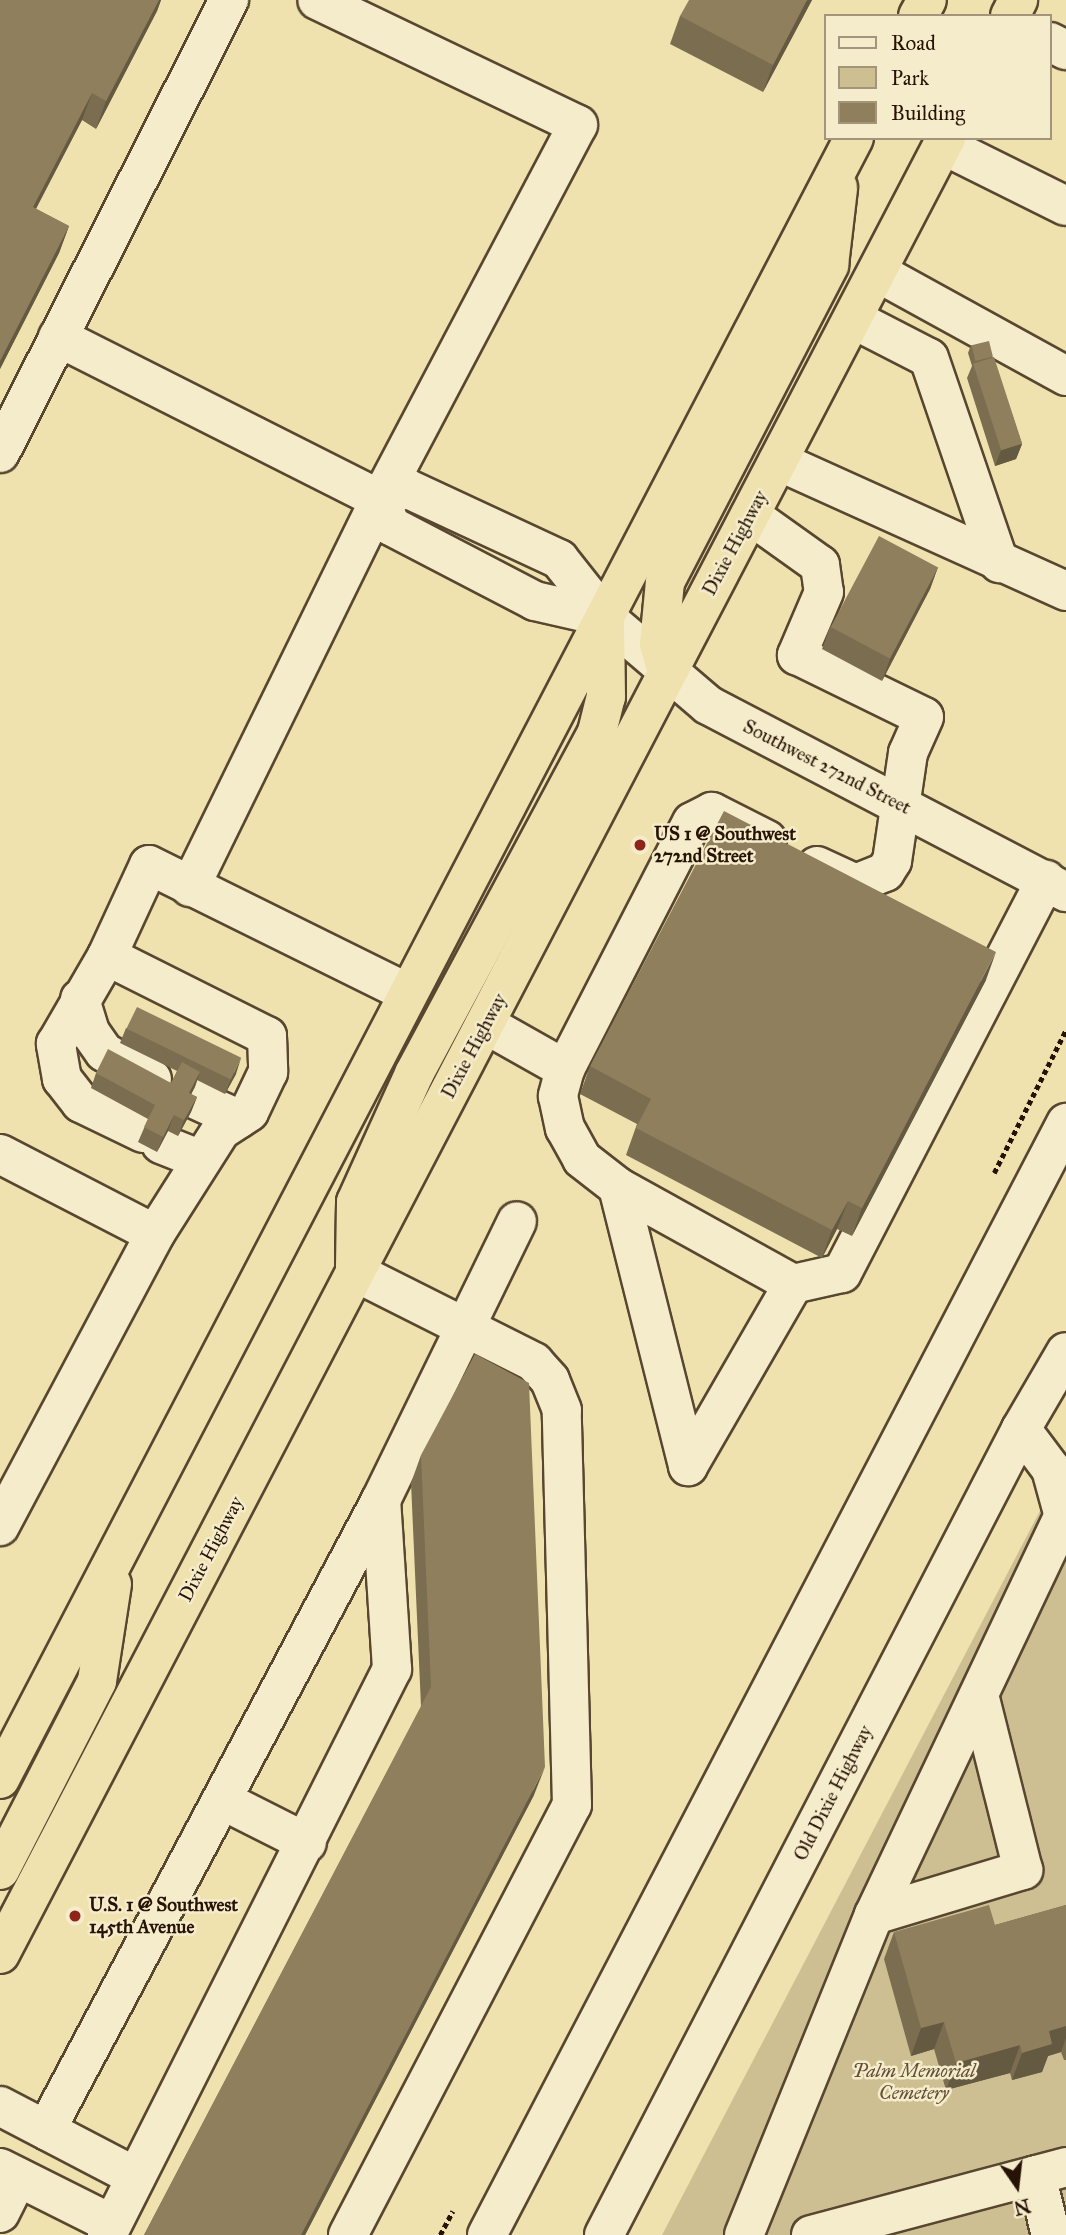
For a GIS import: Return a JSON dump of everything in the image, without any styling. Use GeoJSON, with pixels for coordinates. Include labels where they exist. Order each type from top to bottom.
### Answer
{"type":"FeatureCollection","features":[{"type":"Feature","properties":{"kind":"highway","name":"Dixie Highway"},"geometry":{"type":"LineString","coordinates":[[0,1954],[945,141]]}},
{"type":"Feature","properties":{"kind":"highway"},"geometry":{"type":"LineString","coordinates":[[0,1779],[406,992],[847,151]]}},
{"type":"Feature","properties":{"kind":"highway"},"geometry":{"type":"LineString","coordinates":[[667,672],[659,644],[659,608],[665,582],[829,265],[847,151]]}},
{"type":"Feature","properties":{"kind":"highway"},"geometry":{"type":"LineString","coordinates":[[355,1272],[356,1202],[414,1074],[597,732],[606,697],[605,617]]}},
{"type":"Feature","properties":{"kind":"highway"},"geometry":{"type":"LineString","coordinates":[[0,1870],[97,1681],[115,1558]]}},
{"type":"Feature","properties":{"kind":"street"},"geometry":{"type":"LineString","coordinates":[[0,453],[229,0]]}},
{"type":"Feature","properties":{"kind":"street"},"geometry":{"type":"LineString","coordinates":[[190,887],[380,500],[578,125],[317,0]]}},
{"type":"Feature","properties":{"kind":"street"},"geometry":{"type":"LineString","coordinates":[[945,141],[1066,206]]}},
{"type":"Feature","properties":{"kind":"street"},"geometry":{"type":"LineString","coordinates":[[877,272],[1066,376]]}},
{"type":"Feature","properties":{"kind":"street"},"geometry":{"type":"LineString","coordinates":[[853,318],[929,358],[999,563]]}},
{"type":"Feature","properties":{"kind":"street"},"geometry":{"type":"LineString","coordinates":[[58,337],[380,500]]}},
{"type":"Feature","properties":{"kind":"street"},"geometry":{"type":"LineString","coordinates":[[778,461],[1066,591]]}},
{"type":"Feature","properties":{"kind":"street","name":"Southwest 272nd Street"},"geometry":{"type":"LineString","coordinates":[[380,500],[406,488],[559,559],[605,617],[708,705],[1056,886]]}},
{"type":"Feature","properties":{"kind":"street"},"geometry":{"type":"LineString","coordinates":[[750,515],[820,565],[824,592],[797,655],[924,717],[908,753],[892,861],[879,877],[864,884],[850,883],[717,814],[697,817],[565,1069],[558,1096],[565,1128],[582,1159],[618,1187],[793,1284],[842,1273],[1056,886]]}},
{"type":"Feature","properties":{"kind":"street"},"geometry":{"type":"LineString","coordinates":[[201,1160],[80,1103],[62,1079],[56,1044],[107,956],[149,865],[406,992]]}},
{"type":"Feature","properties":{"kind":"street"},"geometry":{"type":"LineString","coordinates":[[0,1526],[155,1234],[221,1130],[248,1112],[268,1072],[267,1036],[107,956]]}},
{"type":"Feature","properties":{"kind":"street"},"geometry":{"type":"LineString","coordinates":[[80,999],[90,1032],[104,1052],[180,1093],[238,1119]]}},
{"type":"Feature","properties":{"kind":"street"},"geometry":{"type":"LineString","coordinates":[[485,1024],[565,1069]]}},
{"type":"Feature","properties":{"kind":"street"},"geometry":{"type":"LineString","coordinates":[[487,2235],[1066,1124]]}},
{"type":"Feature","properties":{"kind":"street"},"geometry":{"type":"LineString","coordinates":[[0,1154],[155,1234]]}},
{"type":"Feature","properties":{"kind":"street"},"geometry":{"type":"LineString","coordinates":[[618,1187],[688,1466],[793,1284]]}},
{"type":"Feature","properties":{"kind":"street"},"geometry":{"type":"LineString","coordinates":[[46,2130],[381,1500],[463,1326],[517,1221]]}},
{"type":"Feature","properties":{"kind":"street"},"geometry":{"type":"LineString","coordinates":[[348,2235],[572,1805],[562,1410],[550,1380],[534,1362],[355,1272]]}},
{"type":"Feature","properties":{"kind":"street","name":"Old Dixie Highway"},"geometry":{"type":"LineString","coordinates":[[604,2235],[1021,1429],[1066,1352]]}},
{"type":"Feature","properties":{"kind":"street"},"geometry":{"type":"LineString","coordinates":[[744,2235],[874,1916],[1065,1520],[1051,1469],[1021,1429]]}},
{"type":"Feature","properties":{"kind":"street"},"geometry":{"type":"LineString","coordinates":[[0,2213],[9,2173],[110,2230],[307,1843],[392,1669],[381,1500]]}},
{"type":"Feature","properties":{"kind":"street"},"geometry":{"type":"LineString","coordinates":[[874,1916],[1023,1870],[979,1695]]}},
{"type":"Feature","properties":{"kind":"street"},"geometry":{"type":"LineString","coordinates":[[222,1800],[307,1843]]}},
{"type":"Feature","properties":{"kind":"street"},"geometry":{"type":"LineString","coordinates":[[0,2106],[136,2177]]}},
{"type":"Feature","properties":{"kind":"street"},"geometry":{"type":"LineString","coordinates":[[811,2235],[1051,2171],[1051,2235]]}},
{"type":"Feature","properties":{"kind":"green space","name":"Palm Memorial Cemetery"},"geometry":{"type":"Polygon","coordinates":[[[1066,1461],[1066,2235],[662,2235],[1066,1461]]]}},
{"type":"Feature","properties":{"kind":"building"},"geometry":{"type":"Polygon","coordinates":[[[0,0],[159,0],[106,101],[92,93],[33,207],[69,226],[0,361],[0,0]]]}},
{"type":"Feature","properties":{"kind":"building"},"geometry":{"type":"Polygon","coordinates":[[[689,0],[807,0],[773,65],[680,16],[689,0]]]}},
{"type":"Feature","properties":{"kind":"building"},"geometry":{"type":"Polygon","coordinates":[[[989,341],[993,357],[975,361],[972,345],[989,341]]]}},
{"type":"Feature","properties":{"kind":"building"},"geometry":{"type":"Polygon","coordinates":[[[994,357],[1022,444],[1001,450],[973,364],[994,357]]]}},
{"type":"Feature","properties":{"kind":"building"},"geometry":{"type":"Polygon","coordinates":[[[879,536],[938,567],[890,658],[831,627],[879,536]]]}},
{"type":"Feature","properties":{"kind":"building"},"geometry":{"type":"Polygon","coordinates":[[[724,811],[996,952],[862,1208],[848,1201],[832,1230],[636,1128],[651,1099],[590,1066],[724,811]]]}},
{"type":"Feature","properties":{"kind":"building"},"geometry":{"type":"Polygon","coordinates":[[[137,1007],[241,1058],[231,1079],[126,1029],[137,1007]]]}},
{"type":"Feature","properties":{"kind":"building"},"geometry":{"type":"Polygon","coordinates":[[[108,1049],[171,1083],[182,1062],[200,1072],[189,1093],[197,1097],[184,1120],[174,1115],[163,1137],[144,1127],[155,1105],[96,1073],[108,1049]]]}},
{"type":"Feature","properties":{"kind":"building"},"geometry":{"type":"Polygon","coordinates":[[[475,1354],[529,1383],[545,1767],[301,2235],[144,2235],[431,1687],[421,1455],[475,1354]]]}},
{"type":"Feature","properties":{"kind":"building"},"geometry":{"type":"Polygon","coordinates":[[[989,1905],[995,1925],[1066,1905],[1066,2026],[1049,2031],[1052,2044],[1022,2053],[1020,2045],[956,2063],[944,2022],[921,2028],[894,1932],[989,1905]]]}},
{"type":"Feature","properties":{"kind":"place","name":"US 1 @ Southwest 272nd Street"},"geometry":{"type":"Point","coordinates":[640,845]}},
{"type":"Feature","properties":{"kind":"place","name":"U.S. 1 @ Southwest 145th Avenue"},"geometry":{"type":"Point","coordinates":[75,1916]}}]}
